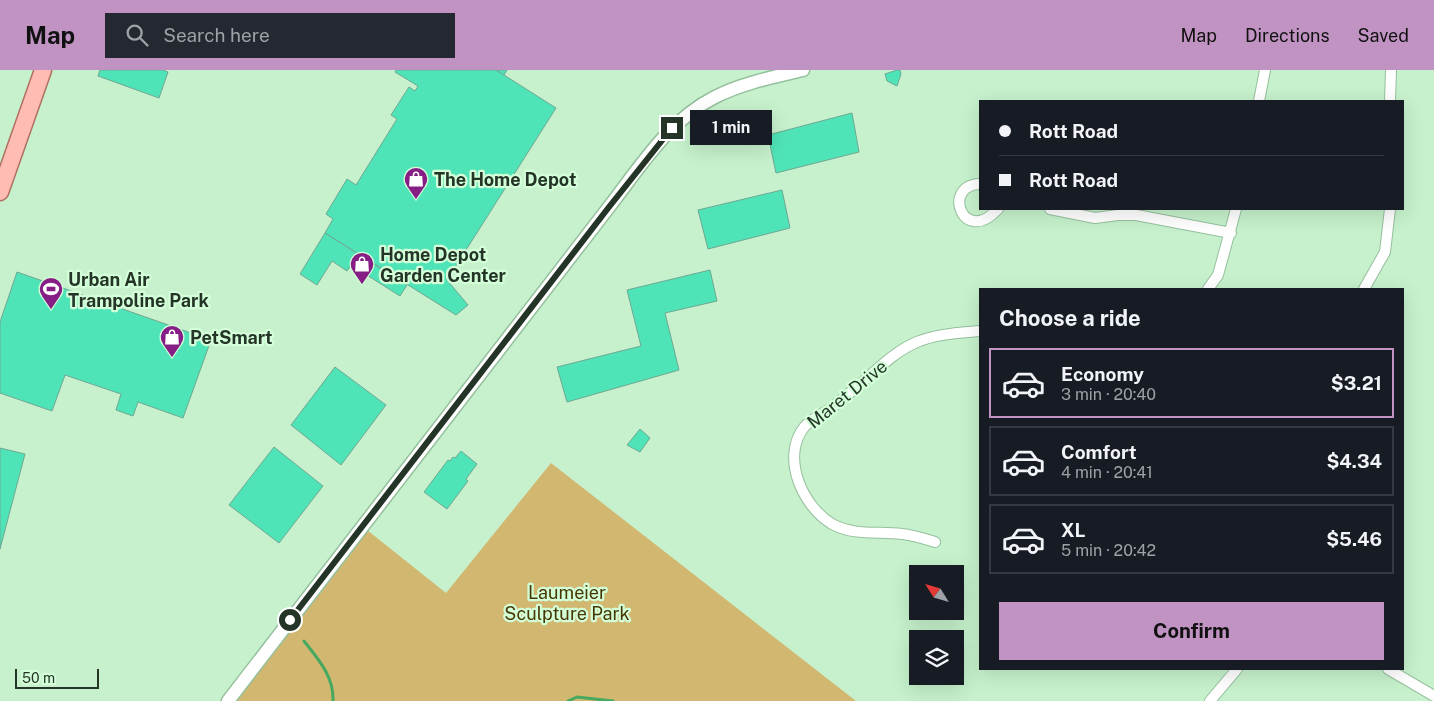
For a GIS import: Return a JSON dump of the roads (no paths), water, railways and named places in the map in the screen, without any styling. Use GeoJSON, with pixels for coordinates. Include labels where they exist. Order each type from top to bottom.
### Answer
{"type":"FeatureCollection","features":[{"type":"Feature","properties":{"kind":"main road"},"geometry":{"type":"LineString","coordinates":[[0,192],[43,70]]}},
{"type":"Feature","properties":{"kind":"street"},"geometry":{"type":"LineString","coordinates":[[228,701],[615,199],[672,128],[690,112],[716,96],[755,82],[803,70]]}},
{"type":"Feature","properties":{"kind":"street"},"geometry":{"type":"LineString","coordinates":[[1259,100],[1265,70]]}},
{"type":"Feature","properties":{"kind":"street"},"geometry":{"type":"LineString","coordinates":[[1390,100],[1391,70]]}},
{"type":"Feature","properties":{"kind":"street"},"geometry":{"type":"LineString","coordinates":[[979,184],[966,188],[960,196],[958,206],[962,212],[967,218],[975,221],[984,221],[997,210]]}},
{"type":"Feature","properties":{"kind":"street"},"geometry":{"type":"LineString","coordinates":[[1055,210],[1095,218],[1136,215],[1231,233]]}},
{"type":"Feature","properties":{"kind":"street"},"geometry":{"type":"LineString","coordinates":[[1209,288],[1218,276],[1236,210]]}},
{"type":"Feature","properties":{"kind":"street"},"geometry":{"type":"LineString","coordinates":[[1365,288],[1385,252],[1390,210]]}},
{"type":"Feature","properties":{"kind":"street","name":"Maret Drive"},"geometry":{"type":"LineString","coordinates":[[935,542],[903,534],[860,532],[842,529],[830,523],[808,501],[800,483],[794,464],[796,444],[806,425],[831,408],[903,349],[933,337],[979,331]]}},
{"type":"Feature","properties":{"kind":"street"},"geometry":{"type":"LineString","coordinates":[[1210,701],[1236,670]]}},
{"type":"Feature","properties":{"kind":"street"},"geometry":{"type":"LineString","coordinates":[[1390,670],[1434,696]]}},
{"type":"Feature","properties":{"kind":"waterway"},"geometry":{"type":"LineString","coordinates":[[304,641],[320,661],[328,676],[333,692],[333,701]]}},
{"type":"Feature","properties":{"kind":"waterway"},"geometry":{"type":"LineString","coordinates":[[568,701],[577,697],[613,701]]}},
{"type":"Feature","properties":{"kind":"place","name":"The Home Depot"},"geometry":{"type":"Point","coordinates":[416,200]}},
{"type":"Feature","properties":{"kind":"place","name":"Home Depot Garden Center"},"geometry":{"type":"Point","coordinates":[362,285]}},
{"type":"Feature","properties":{"kind":"place","name":"Urban Air Trampoline Park"},"geometry":{"type":"Point","coordinates":[51,310]}},
{"type":"Feature","properties":{"kind":"place","name":"PetSmart"},"geometry":{"type":"Point","coordinates":[172,358]}},
{"type":"Feature","properties":{"kind":"park label","name":"Laumeier Sculpture Park"},"geometry":{"type":"Point","coordinates":[567,602]}}]}
